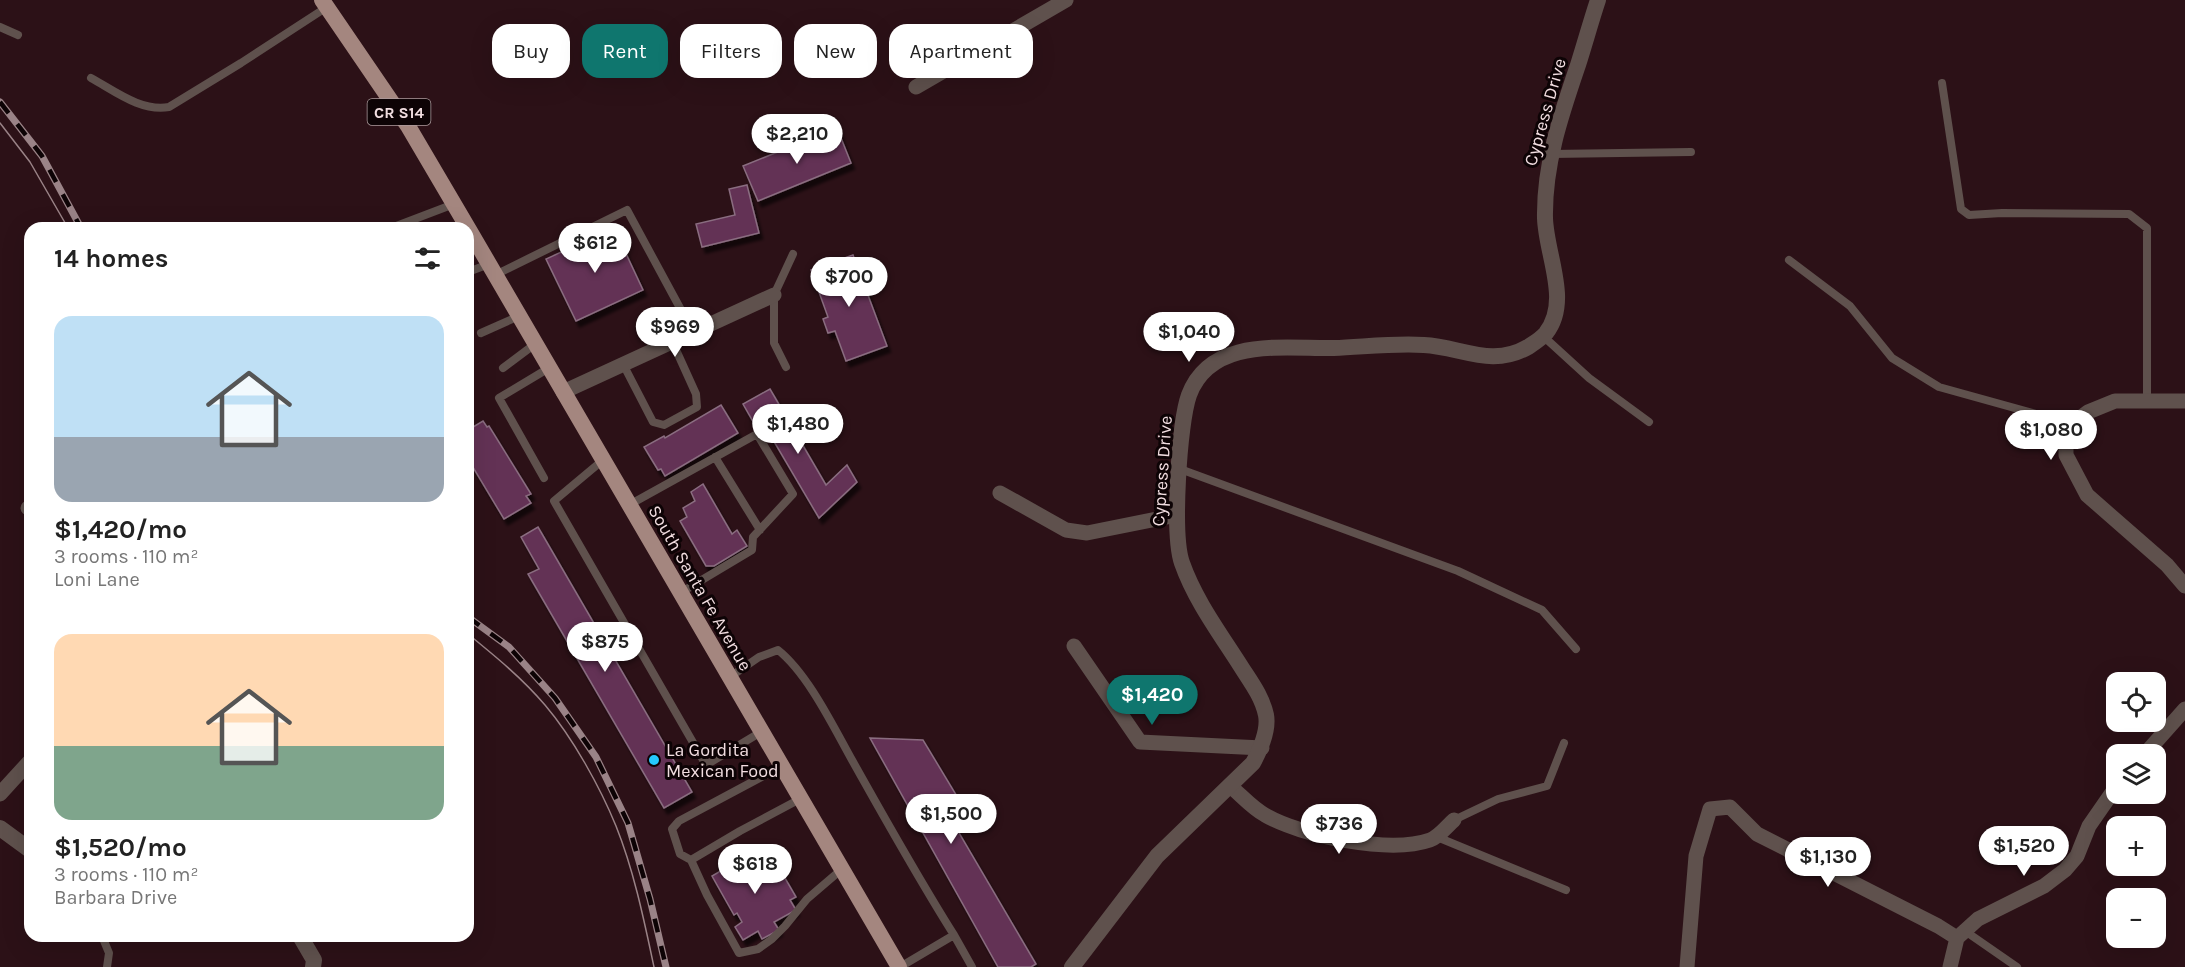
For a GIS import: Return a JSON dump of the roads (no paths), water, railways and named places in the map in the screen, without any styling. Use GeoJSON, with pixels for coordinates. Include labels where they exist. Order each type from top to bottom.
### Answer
{"type":"FeatureCollection","features":[{"type":"Feature","properties":{"kind":"main road","name":"South Santa Fe Avenue"},"geometry":{"type":"LineString","coordinates":[[324,4],[408,126],[464,222]]}},
{"type":"Feature","properties":{"kind":"main road","name":"South Santa Fe Avenue"},"geometry":{"type":"LineString","coordinates":[[474,238],[899,967]]}},
{"type":"Feature","properties":{"kind":"street"},"geometry":{"type":"LineString","coordinates":[[916,87],[1066,0]]}},
{"type":"Feature","properties":{"kind":"street","name":"Cypress Drive"},"geometry":{"type":"LineString","coordinates":[[1072,967],[1157,856],[1253,763],[1262,747],[1267,717],[1258,693],[1192,590],[1180,559],[1176,534],[1182,424],[1189,395],[1196,380],[1215,362],[1241,351],[1265,347],[1425,345],[1484,357],[1515,355],[1543,336],[1558,305],[1545,222],[1545,183],[1556,133],[1598,0]]}},
{"type":"Feature","properties":{"kind":"street"},"geometry":{"type":"LineString","coordinates":[[563,392],[774,295]]}},
{"type":"Feature","properties":{"kind":"street"},"geometry":{"type":"LineString","coordinates":[[2185,401],[2115,401],[2088,412],[2072,424],[2066,438],[2066,455],[2087,495],[2167,565],[2185,586]]}},
{"type":"Feature","properties":{"kind":"street"},"geometry":{"type":"LineString","coordinates":[[1000,493],[1066,530],[1087,533],[1177,515]]}},
{"type":"Feature","properties":{"kind":"street"},"geometry":{"type":"LineString","coordinates":[[1074,646],[1140,742],[1262,747]]}},
{"type":"Feature","properties":{"kind":"street"},"geometry":{"type":"LineString","coordinates":[[2154,744],[2185,709]]}},
{"type":"Feature","properties":{"kind":"street"},"geometry":{"type":"LineString","coordinates":[[0,794],[24,767]]}},
{"type":"Feature","properties":{"kind":"street"},"geometry":{"type":"LineString","coordinates":[[1230,786],[1263,814],[1290,827],[1332,837],[1391,846],[1432,840],[1454,820]]}},
{"type":"Feature","properties":{"kind":"street"},"geometry":{"type":"LineString","coordinates":[[1950,967],[1961,935],[1978,919],[2044,886],[2065,870],[2077,856],[2089,826],[2106,802]]}},
{"type":"Feature","properties":{"kind":"street"},"geometry":{"type":"LineString","coordinates":[[1687,967],[1696,856],[1710,809],[1730,807],[1757,834],[1938,926],[1961,935]]}},
{"type":"Feature","properties":{"kind":"street"},"geometry":{"type":"LineString","coordinates":[[0,828],[24,845]]}},
{"type":"Feature","properties":{"kind":"street"},"geometry":{"type":"LineString","coordinates":[[304,942],[314,960],[313,967]]}},
{"type":"Feature","properties":{"kind":"lane"},"geometry":{"type":"LineString","coordinates":[[91,78],[137,103],[156,109],[169,107],[241,63],[324,4]]}},
{"type":"Feature","properties":{"kind":"lane"},"geometry":{"type":"LineString","coordinates":[[0,27],[18,35]]}},
{"type":"Feature","properties":{"kind":"lane"},"geometry":{"type":"LineString","coordinates":[[1942,83],[1961,209],[1969,215],[2129,214],[2147,228],[2147,401]]}},
{"type":"Feature","properties":{"kind":"lane"},"geometry":{"type":"LineString","coordinates":[[1551,154],[1690,152]]}},
{"type":"Feature","properties":{"kind":"lane"},"geometry":{"type":"LineString","coordinates":[[407,222],[454,204]]}},
{"type":"Feature","properties":{"kind":"lane"},"geometry":{"type":"LineString","coordinates":[[474,271],[492,269],[627,210],[693,332]]}},
{"type":"Feature","properties":{"kind":"lane"},"geometry":{"type":"LineString","coordinates":[[786,367],[774,343],[774,295],[793,254]]}},
{"type":"Feature","properties":{"kind":"lane"},"geometry":{"type":"LineString","coordinates":[[1789,260],[1850,306],[1892,358],[1939,387],[2072,424]]}},
{"type":"Feature","properties":{"kind":"lane"},"geometry":{"type":"LineString","coordinates":[[481,333],[519,316]]}},
{"type":"Feature","properties":{"kind":"lane"},"geometry":{"type":"LineString","coordinates":[[1543,336],[1589,378],[1649,422]]}},
{"type":"Feature","properties":{"kind":"lane"},"geometry":{"type":"LineString","coordinates":[[623,364],[653,422],[664,425],[697,407],[696,394],[672,341]]}},
{"type":"Feature","properties":{"kind":"lane"},"geometry":{"type":"LineString","coordinates":[[503,368],[535,344]]}},
{"type":"Feature","properties":{"kind":"lane"},"geometry":{"type":"LineString","coordinates":[[544,478],[499,398],[549,368]]}},
{"type":"Feature","properties":{"kind":"lane"},"geometry":{"type":"LineString","coordinates":[[629,505],[757,434],[793,494],[753,537],[752,550],[680,592]]}},
{"type":"Feature","properties":{"kind":"lane"},"geometry":{"type":"LineString","coordinates":[[715,457],[760,530]]}},
{"type":"Feature","properties":{"kind":"lane"},"geometry":{"type":"LineString","coordinates":[[603,460],[554,501],[706,765],[761,732]]}},
{"type":"Feature","properties":{"kind":"lane"},"geometry":{"type":"LineString","coordinates":[[1180,469],[1458,571],[1542,610],[1576,649]]}},
{"type":"Feature","properties":{"kind":"lane"},"geometry":{"type":"LineString","coordinates":[[730,677],[759,657],[778,650],[790,659],[825,712],[972,967]]}},
{"type":"Feature","properties":{"kind":"lane"},"geometry":{"type":"LineString","coordinates":[[1454,820],[1498,799],[1547,786],[1564,743]]}},
{"type":"Feature","properties":{"kind":"lane"},"geometry":{"type":"LineString","coordinates":[[782,766],[679,821],[672,830],[680,854],[691,860],[706,895],[739,953],[758,949],[772,939],[807,900],[842,869]]}},
{"type":"Feature","properties":{"kind":"lane"},"geometry":{"type":"LineString","coordinates":[[691,860],[800,799]]}},
{"type":"Feature","properties":{"kind":"lane"},"geometry":{"type":"LineString","coordinates":[[1436,837],[1566,890]]}},
{"type":"Feature","properties":{"kind":"lane"},"geometry":{"type":"LineString","coordinates":[[899,967],[954,935]]}},
{"type":"Feature","properties":{"kind":"lane"},"geometry":{"type":"LineString","coordinates":[[1961,935],[2017,967]]}},
{"type":"Feature","properties":{"kind":"lane"},"geometry":{"type":"LineString","coordinates":[[104,942],[108,953],[107,967]]}},
{"type":"Feature","properties":{"kind":"tram line"},"geometry":{"type":"LineString","coordinates":[[0,123],[30,162],[65,222]]}},
{"type":"Feature","properties":{"kind":"tram line"},"geometry":{"type":"LineString","coordinates":[[474,639],[536,695],[566,732],[594,779],[610,811],[628,860],[654,967]]}},
{"type":"Feature","properties":{"kind":"railway"},"geometry":{"type":"LineString","coordinates":[[0,102],[42,156],[78,222]]}},
{"type":"Feature","properties":{"kind":"railway"},"geometry":{"type":"LineString","coordinates":[[474,621],[509,647],[555,698],[596,757],[628,823],[650,899],[666,967]]}},
{"type":"Feature","properties":{"kind":"place","name":"La Gordita Mexican Food"},"geometry":{"type":"Point","coordinates":[654,760]}}]}
